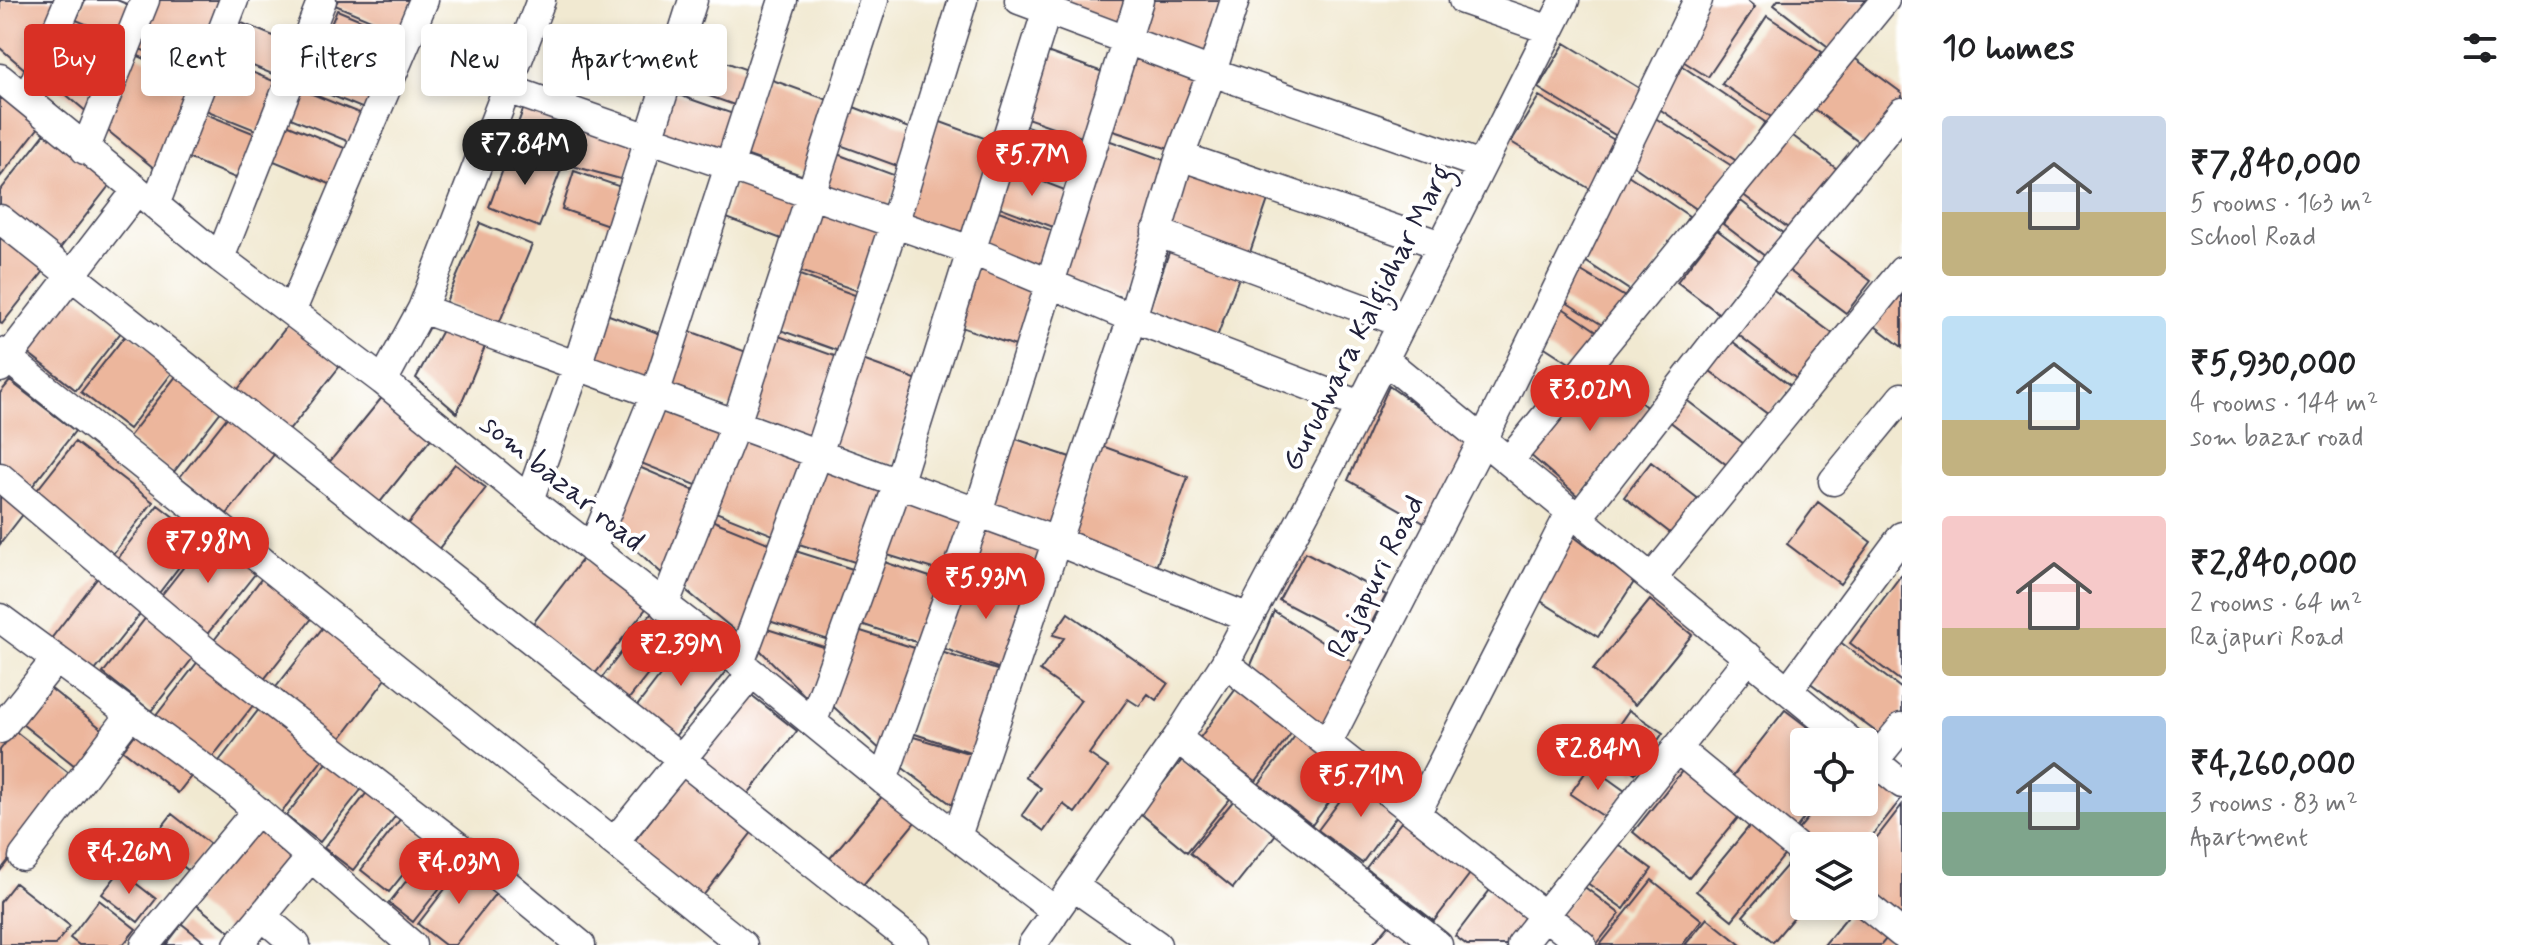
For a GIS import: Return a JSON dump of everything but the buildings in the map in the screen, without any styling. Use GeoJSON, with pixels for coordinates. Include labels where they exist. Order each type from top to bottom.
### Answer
{"type":"FeatureCollection","features":[{"type":"Feature","properties":{"kind":"street"},"geometry":{"type":"LineString","coordinates":[[27,100],[69,0]]}},
{"type":"Feature","properties":{"kind":"street"},"geometry":{"type":"LineString","coordinates":[[85,150],[145,0]]}},
{"type":"Feature","properties":{"kind":"street"},"geometry":{"type":"LineString","coordinates":[[234,0],[146,198],[70,276],[3,359],[743,945]]}},
{"type":"Feature","properties":{"kind":"street"},"geometry":{"type":"LineString","coordinates":[[220,258],[322,0]]}},
{"type":"Feature","properties":{"kind":"street"},"geometry":{"type":"LineString","coordinates":[[292,310],[424,0]]}},
{"type":"Feature","properties":{"kind":"street"},"geometry":{"type":"LineString","coordinates":[[527,34],[541,0]]}},
{"type":"Feature","properties":{"kind":"street"},"geometry":{"type":"LineString","coordinates":[[529,500],[577,366],[693,0]]}},
{"type":"Feature","properties":{"kind":"street"},"geometry":{"type":"LineString","coordinates":[[592,549],[655,394],[783,0]]}},
{"type":"Feature","properties":{"kind":"street"},"geometry":{"type":"LineString","coordinates":[[664,606],[736,424],[874,0]]}},
{"type":"Feature","properties":{"kind":"street"},"geometry":{"type":"LineString","coordinates":[[614,842],[683,759],[746,668],[894,224],[963,0]]}},
{"type":"Feature","properties":{"kind":"street"},"geometry":{"type":"LineString","coordinates":[[1019,0],[1048,5],[1126,40],[1212,72],[1481,165]]}},
{"type":"Feature","properties":{"kind":"street"},"geometry":{"type":"LineString","coordinates":[[883,780],[978,512],[1139,0]]}},
{"type":"Feature","properties":{"kind":"street"},"geometry":{"type":"LineString","coordinates":[[957,836],[1132,318],[1180,156],[1235,0]]}},
{"type":"Feature","properties":{"kind":"street"},"geometry":{"type":"LineString","coordinates":[[1463,0],[1550,30]]}},
{"type":"Feature","properties":{"kind":"street","name":"Gurudwara Kalgidhar Marg"},"geometry":{"type":"LineString","coordinates":[[1054,913],[1177,738],[1225,663],[1384,359],[1565,0]]}},
{"type":"Feature","properties":{"kind":"street","name":"Rajapuri Road"},"geometry":{"type":"LineString","coordinates":[[1327,744],[1483,440],[1698,0]]}},
{"type":"Feature","properties":{"kind":"street"},"geometry":{"type":"LineString","coordinates":[[1509,461],[1885,0]]}},
{"type":"Feature","properties":{"kind":"street"},"geometry":{"type":"LineString","coordinates":[[813,721],[898,484],[1048,5]]}},
{"type":"Feature","properties":{"kind":"street","name":"som bazar road"},"geometry":{"type":"LineString","coordinates":[[0,78],[220,258],[383,381],[529,500],[1054,913]]}},
{"type":"Feature","properties":{"kind":"street"},"geometry":{"type":"LineString","coordinates":[[383,381],[422,309],[502,96]]}},
{"type":"Feature","properties":{"kind":"street"},"geometry":{"type":"LineString","coordinates":[[527,96],[973,251],[1132,318],[1360,405]]}},
{"type":"Feature","properties":{"kind":"street"},"geometry":{"type":"LineString","coordinates":[[1416,814],[1574,514],[1902,112]]}},
{"type":"Feature","properties":{"kind":"street"},"geometry":{"type":"LineString","coordinates":[[1180,156],[1441,245]]}},
{"type":"Feature","properties":{"kind":"street"},"geometry":{"type":"LineString","coordinates":[[0,219],[916,945]]}},
{"type":"Feature","properties":{"kind":"street"},"geometry":{"type":"LineString","coordinates":[[1156,232],[1402,323]]}},
{"type":"Feature","properties":{"kind":"street"},"geometry":{"type":"LineString","coordinates":[[1652,578],[1902,271]]}},
{"type":"Feature","properties":{"kind":"street"},"geometry":{"type":"LineString","coordinates":[[422,309],[1056,541],[1249,618]]}},
{"type":"Feature","properties":{"kind":"street"},"geometry":{"type":"LineString","coordinates":[[1384,359],[1834,728]]}},
{"type":"Feature","properties":{"kind":"street"},"geometry":{"type":"LineString","coordinates":[[1833,481],[1902,397]]}},
{"type":"Feature","properties":{"kind":"street"},"geometry":{"type":"LineString","coordinates":[[0,477],[208,653],[507,884],[581,945]]}},
{"type":"Feature","properties":{"kind":"street"},"geometry":{"type":"LineString","coordinates":[[1788,690],[1902,536]]}},
{"type":"Feature","properties":{"kind":"street"},"geometry":{"type":"LineString","coordinates":[[0,618],[231,788],[412,945]]}},
{"type":"Feature","properties":{"kind":"street"},"geometry":{"type":"LineString","coordinates":[[1521,945],[1749,657]]}},
{"type":"Feature","properties":{"kind":"street"},"geometry":{"type":"LineString","coordinates":[[0,729],[56,659]]}},
{"type":"Feature","properties":{"kind":"street"},"geometry":{"type":"LineString","coordinates":[[1225,663],[1582,945]]}},
{"type":"Feature","properties":{"kind":"street"},"geometry":{"type":"LineString","coordinates":[[23,857],[131,714]]}},
{"type":"Feature","properties":{"kind":"street"},"geometry":{"type":"LineString","coordinates":[[1878,749],[1902,727]]}},
{"type":"Feature","properties":{"kind":"street"},"geometry":{"type":"LineString","coordinates":[[1177,738],[1438,945]]}},
{"type":"Feature","properties":{"kind":"street"},"geometry":{"type":"LineString","coordinates":[[1676,748],[1790,842]]}},
{"type":"Feature","properties":{"kind":"street"},"geometry":{"type":"LineString","coordinates":[[1878,764],[1902,784]]}},
{"type":"Feature","properties":{"kind":"street"},"geometry":{"type":"LineString","coordinates":[[145,945],[257,810]]}},
{"type":"Feature","properties":{"kind":"street"},"geometry":{"type":"LineString","coordinates":[[238,945],[311,857]]}},
{"type":"Feature","properties":{"kind":"street"},"geometry":{"type":"LineString","coordinates":[[1073,886],[1157,945]]}},
{"type":"Feature","properties":{"kind":"street"},"geometry":{"type":"LineString","coordinates":[[1032,945],[1054,913]]}},
{"type":"Feature","properties":{"kind":"street"},"geometry":{"type":"LineString","coordinates":[[1878,915],[1902,936],[1896,945]]}},
{"type":"Feature","properties":{"kind":"street"},"geometry":{"type":"LineString","coordinates":[[262,916],[296,945]]}}]}
